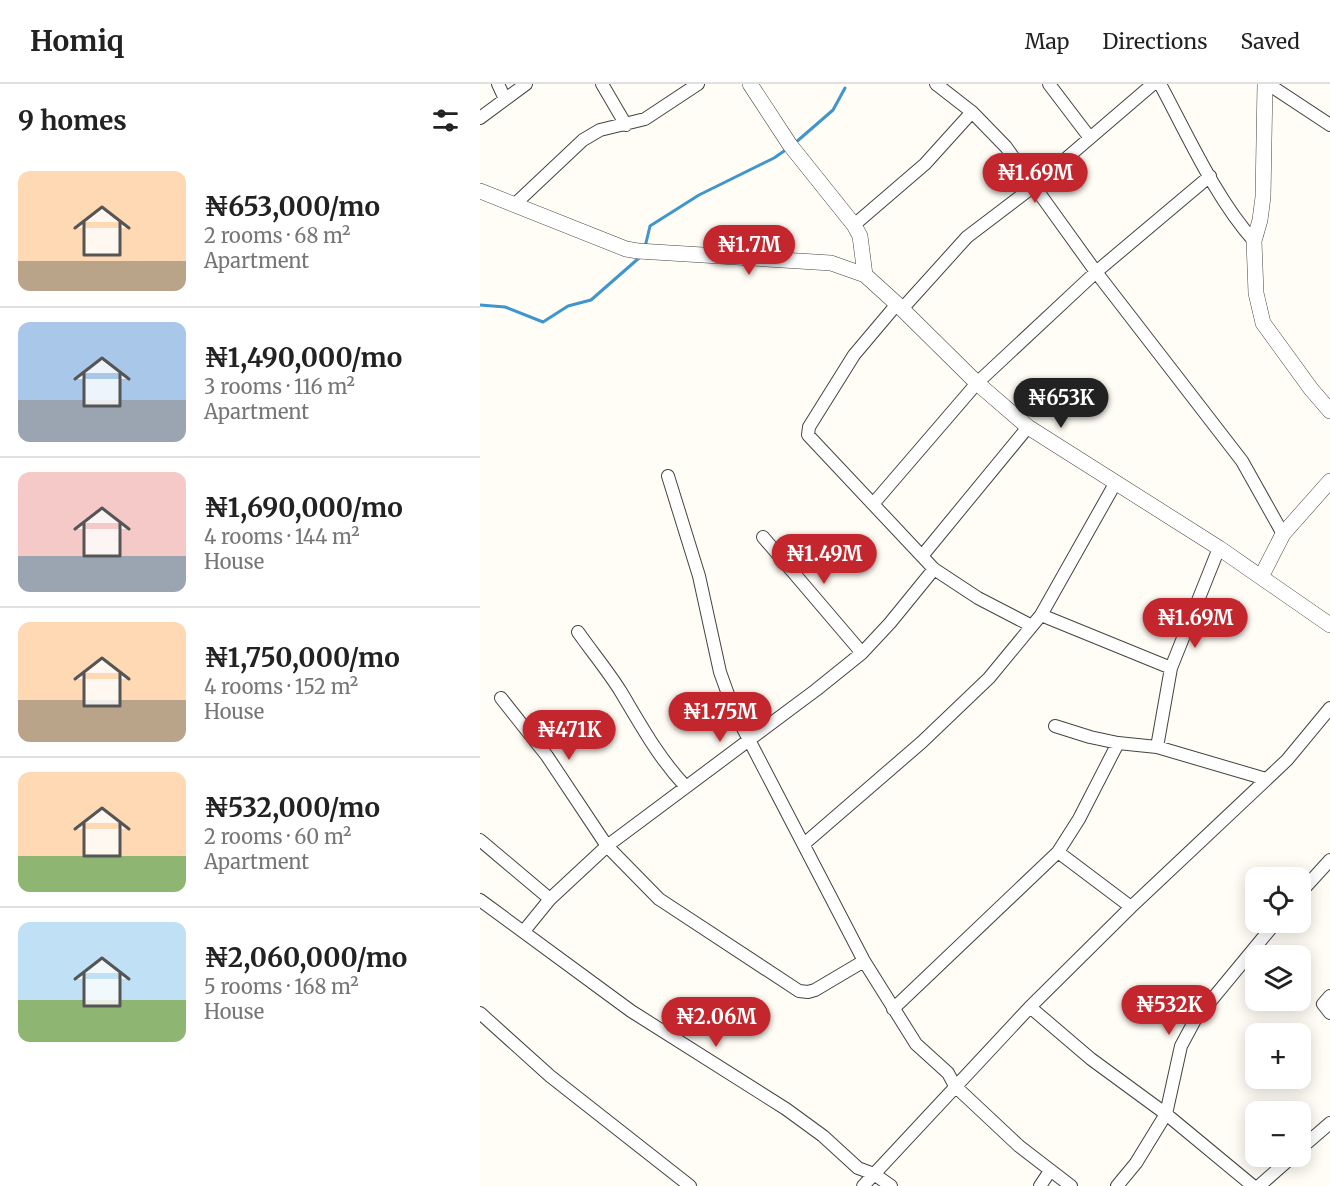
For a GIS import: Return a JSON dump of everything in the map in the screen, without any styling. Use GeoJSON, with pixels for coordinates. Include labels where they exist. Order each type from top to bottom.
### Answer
{"type":"FeatureCollection","features":[{"type":"Feature","properties":{"kind":"street"},"geometry":{"type":"LineString","coordinates":[[498,84],[505,99]]}},
{"type":"Feature","properties":{"kind":"street"},"geometry":{"type":"LineString","coordinates":[[480,118],[526,84]]}},
{"type":"Feature","properties":{"kind":"street"},"geometry":{"type":"LineString","coordinates":[[602,84],[626,125]]}},
{"type":"Feature","properties":{"kind":"street"},"geometry":{"type":"LineString","coordinates":[[514,205],[583,140],[600,130],[645,119],[698,84]]}},
{"type":"Feature","properties":{"kind":"street"},"geometry":{"type":"LineString","coordinates":[[750,84],[788,141],[854,225],[860,236],[865,275]]}},
{"type":"Feature","properties":{"kind":"street"},"geometry":{"type":"LineString","coordinates":[[936,84],[972,112],[1006,147],[1096,272],[1242,461],[1283,534]]}},
{"type":"Feature","properties":{"kind":"street"},"geometry":{"type":"LineString","coordinates":[[1049,84],[1090,138]]}},
{"type":"Feature","properties":{"kind":"street"},"geometry":{"type":"LineString","coordinates":[[1032,626],[978,598],[934,569],[810,437],[808,430],[854,355],[967,237],[1034,186],[1153,84]]}},
{"type":"Feature","properties":{"kind":"street"},"geometry":{"type":"LineString","coordinates":[[1160,84],[1210,177],[1242,228],[1254,241]]}},
{"type":"Feature","properties":{"kind":"street"},"geometry":{"type":"LineString","coordinates":[[1264,85],[1330,125]]}},
{"type":"Feature","properties":{"kind":"street"},"geometry":{"type":"LineString","coordinates":[[1264,85],[1263,198],[1254,241],[1256,293],[1263,323],[1330,411]]}},
{"type":"Feature","properties":{"kind":"street"},"geometry":{"type":"LineString","coordinates":[[854,225],[925,164],[972,112]]}},
{"type":"Feature","properties":{"kind":"street"},"geometry":{"type":"LineString","coordinates":[[873,504],[977,383],[1096,272],[1210,177]]}},
{"type":"Feature","properties":{"kind":"street"},"geometry":{"type":"LineString","coordinates":[[480,191],[632,250],[831,263],[865,275],[900,306],[977,383],[1028,427],[1219,548],[1330,625]]}},
{"type":"Feature","properties":{"kind":"street"},"geometry":{"type":"LineString","coordinates":[[921,556],[1028,427]]}},
{"type":"Feature","properties":{"kind":"street"},"geometry":{"type":"LineString","coordinates":[[668,476],[699,576],[720,672],[734,711],[864,961],[916,1044],[948,1073],[955,1086],[1019,1146],[1071,1186]]}},
{"type":"Feature","properties":{"kind":"street"},"geometry":{"type":"LineString","coordinates":[[1261,577],[1283,534],[1330,481]]}},
{"type":"Feature","properties":{"kind":"street"},"geometry":{"type":"LineString","coordinates":[[804,844],[922,741],[989,678],[1041,615],[1116,482]]}},
{"type":"Feature","properties":{"kind":"street"},"geometry":{"type":"LineString","coordinates":[[1252,506],[1263,498]]}},
{"type":"Feature","properties":{"kind":"street"},"geometry":{"type":"LineString","coordinates":[[763,537],[862,653]]}},
{"type":"Feature","properties":{"kind":"street"},"geometry":{"type":"LineString","coordinates":[[1157,747],[1171,669],[1219,548]]}},
{"type":"Feature","properties":{"kind":"street"},"geometry":{"type":"LineString","coordinates":[[524,932],[550,899],[607,846],[862,653],[934,569]]}},
{"type":"Feature","properties":{"kind":"street"},"geometry":{"type":"LineString","coordinates":[[1041,615],[1171,669]]}},
{"type":"Feature","properties":{"kind":"street"},"geometry":{"type":"LineString","coordinates":[[578,632],[620,690],[650,743],[668,768],[686,787]]}},
{"type":"Feature","properties":{"kind":"street"},"geometry":{"type":"LineString","coordinates":[[501,698],[547,756],[607,846],[659,899],[799,991],[815,990],[864,961]]}},
{"type":"Feature","properties":{"kind":"street"},"geometry":{"type":"LineString","coordinates":[[863,1186],[1030,1007],[1131,907],[1287,760],[1330,708]]}},
{"type":"Feature","properties":{"kind":"street"},"geometry":{"type":"LineString","coordinates":[[1055,726],[1118,743],[1157,747],[1266,779]]}},
{"type":"Feature","properties":{"kind":"street"},"geometry":{"type":"LineString","coordinates":[[893,1009],[1058,852],[1079,819],[1118,743]]}},
{"type":"Feature","properties":{"kind":"street"},"geometry":{"type":"LineString","coordinates":[[480,840],[550,899]]}},
{"type":"Feature","properties":{"kind":"street"},"geometry":{"type":"LineString","coordinates":[[1058,852],[1131,907]]}},
{"type":"Feature","properties":{"kind":"street"},"geometry":{"type":"LineString","coordinates":[[1311,881],[1330,860]]}},
{"type":"Feature","properties":{"kind":"street"},"geometry":{"type":"LineString","coordinates":[[480,900],[631,1011],[786,1109],[823,1136],[858,1168],[874,1174],[891,1186]]}},
{"type":"Feature","properties":{"kind":"street"},"geometry":{"type":"LineString","coordinates":[[1117,1186],[1136,1163],[1166,1114],[1181,1046],[1195,1020],[1267,933]]}},
{"type":"Feature","properties":{"kind":"street"},"geometry":{"type":"LineString","coordinates":[[1330,996],[1323,1004],[1330,1013]]}},
{"type":"Feature","properties":{"kind":"street"},"geometry":{"type":"LineString","coordinates":[[1030,1007],[1091,1059],[1166,1114],[1253,1186]]}},
{"type":"Feature","properties":{"kind":"street"},"geometry":{"type":"LineString","coordinates":[[480,1013],[550,1076],[690,1186]]}},
{"type":"Feature","properties":{"kind":"street"},"geometry":{"type":"LineString","coordinates":[[1311,1139],[1330,1123]]}},
{"type":"Feature","properties":{"kind":"street"},"geometry":{"type":"LineString","coordinates":[[1259,1186],[1281,1167]]}},
{"type":"Feature","properties":{"kind":"street"},"geometry":{"type":"LineString","coordinates":[[1040,1186],[1050,1171]]}},
{"type":"Feature","properties":{"kind":"waterway"},"geometry":{"type":"LineString","coordinates":[[795,143],[833,110],[845,88]]}},
{"type":"Feature","properties":{"kind":"waterway"},"geometry":{"type":"LineString","coordinates":[[645,247],[650,226],[699,195],[774,158],[787,149]]}},
{"type":"Feature","properties":{"kind":"waterway"},"geometry":{"type":"LineString","coordinates":[[480,305],[505,307],[543,322],[568,306],[591,300],[639,258]]}}]}
